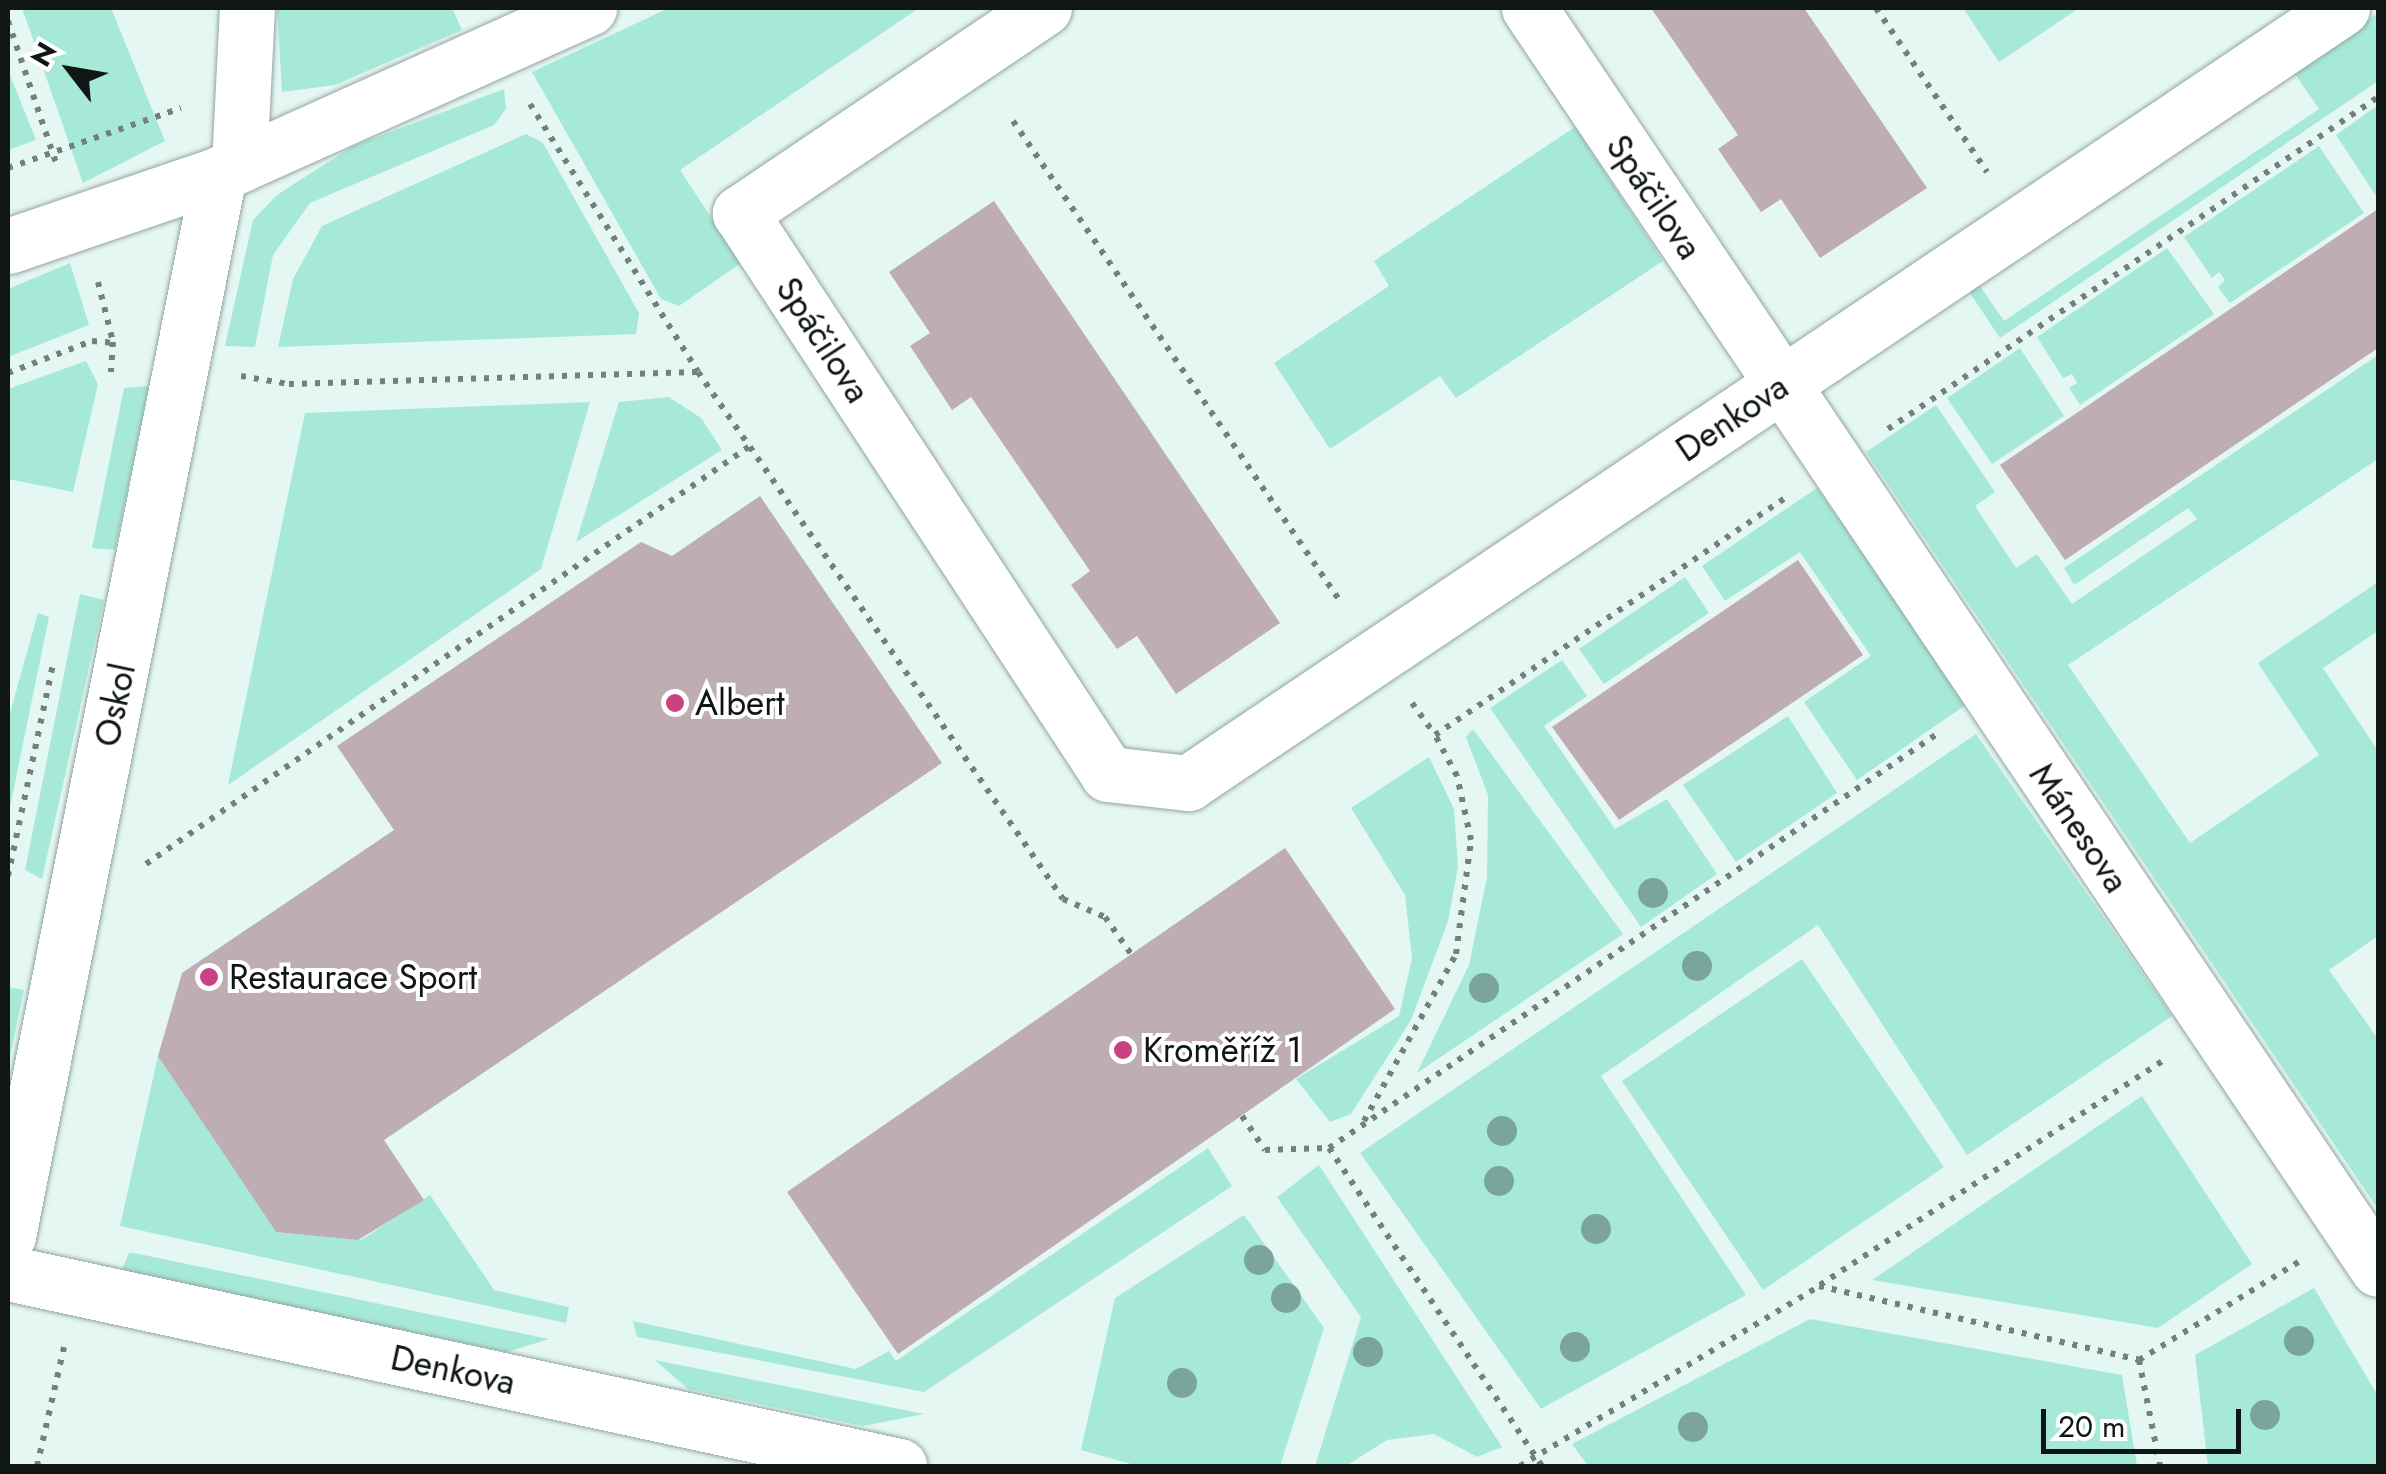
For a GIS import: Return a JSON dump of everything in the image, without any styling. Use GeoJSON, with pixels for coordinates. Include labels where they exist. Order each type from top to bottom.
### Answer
{"type":"FeatureCollection","features":[{"type":"Feature","properties":{"kind":"street","name":"Oskol"},"geometry":{"type":"LineString","coordinates":[[8,1236],[229,169],[247,8]]}},
{"type":"Feature","properties":{"kind":"street"},"geometry":{"type":"LineString","coordinates":[[8,246],[229,169],[589,8]]}},
{"type":"Feature","properties":{"kind":"street","name":"Spáčilova"},"geometry":{"type":"LineString","coordinates":[[1044,8],[740,213],[1108,774]]}},
{"type":"Feature","properties":{"kind":"street","name":"Spáčilova"},"geometry":{"type":"LineString","coordinates":[[1528,8],[1780,387]]}},
{"type":"Feature","properties":{"kind":"street","name":"Denkova"},"geometry":{"type":"LineString","coordinates":[[1108,774],[1188,783],[2342,8]]}},
{"type":"Feature","properties":{"kind":"street","name":"Mánesova"},"geometry":{"type":"LineString","coordinates":[[1780,387],[2365,1249]]}},
{"type":"Feature","properties":{"kind":"street","name":"Denkova"},"geometry":{"type":"LineString","coordinates":[[8,1273],[899,1466]]}},
{"type":"Feature","properties":{"kind":"path"},"geometry":{"type":"LineString","coordinates":[[1876,8],[1990,176]]}},
{"type":"Feature","properties":{"kind":"path"},"geometry":{"type":"LineString","coordinates":[[8,21],[52,152]]}},
{"type":"Feature","properties":{"kind":"path"},"geometry":{"type":"LineString","coordinates":[[1870,441],[2378,96]]}},
{"type":"Feature","properties":{"kind":"path"},"geometry":{"type":"LineString","coordinates":[[526,98],[698,372],[1063,899],[1105,917],[1131,954]]}},
{"type":"Feature","properties":{"kind":"path"},"geometry":{"type":"LineString","coordinates":[[8,168],[190,106]]}},
{"type":"Feature","properties":{"kind":"path"},"geometry":{"type":"LineString","coordinates":[[1013,121],[1344,607]]}},
{"type":"Feature","properties":{"kind":"path"},"geometry":{"type":"LineString","coordinates":[[78,221],[113,342],[111,375]]}},
{"type":"Feature","properties":{"kind":"path"},"geometry":{"type":"LineString","coordinates":[[8,373],[92,342],[113,342]]}},
{"type":"Feature","properties":{"kind":"path"},"geometry":{"type":"LineString","coordinates":[[237,376],[289,384],[698,372]]}},
{"type":"Feature","properties":{"kind":"path"},"geometry":{"type":"LineString","coordinates":[[137,870],[750,446]]}},
{"type":"Feature","properties":{"kind":"path"},"geometry":{"type":"LineString","coordinates":[[1364,1122],[1456,954],[1471,840],[1457,776],[1435,735],[1792,493]]}},
{"type":"Feature","properties":{"kind":"path"},"geometry":{"type":"LineString","coordinates":[[8,876],[56,646]]}},
{"type":"Feature","properties":{"kind":"path"},"geometry":{"type":"LineString","coordinates":[[1242,1116],[1265,1150],[1329,1148],[1991,698]]}},
{"type":"Feature","properties":{"kind":"path"},"geometry":{"type":"LineString","coordinates":[[1520,1466],[1819,1286],[2215,1027]]}},
{"type":"Feature","properties":{"kind":"path"},"geometry":{"type":"LineString","coordinates":[[1329,1148],[1542,1466]]}},
{"type":"Feature","properties":{"kind":"path"},"geometry":{"type":"LineString","coordinates":[[1819,1286],[2139,1360],[2365,1249]]}},
{"type":"Feature","properties":{"kind":"path"},"geometry":{"type":"LineString","coordinates":[[2139,1360],[2160,1466]]}},
{"type":"Feature","properties":{"kind":"green space"},"geometry":{"type":"Polygon","coordinates":[[[22,8],[111,8],[165,141],[83,183],[22,8]]]}},
{"type":"Feature","properties":{"kind":"green space"},"geometry":{"type":"Polygon","coordinates":[[[277,8],[452,8],[462,30],[335,85],[282,92],[277,8]]]}},
{"type":"Feature","properties":{"kind":"green space"},"geometry":{"type":"Polygon","coordinates":[[[669,8],[919,8],[680,170],[741,263],[679,306],[661,299],[532,72],[669,8]]]}},
{"type":"Feature","properties":{"kind":"green space"},"geometry":{"type":"Polygon","coordinates":[[[1963,8],[2079,8],[1999,62],[1963,8]]]}},
{"type":"Feature","properties":{"kind":"green space"},"geometry":{"type":"Polygon","coordinates":[[[2378,13],[2378,81],[2000,338],[1968,290],[1978,283],[2004,321],[2319,109],[2293,71],[2378,13]]]}},
{"type":"Feature","properties":{"kind":"green space"},"geometry":{"type":"Polygon","coordinates":[[[8,70],[36,140],[8,150],[8,70]]]}},
{"type":"Feature","properties":{"kind":"green space"},"geometry":{"type":"Polygon","coordinates":[[[504,89],[506,109],[494,125],[310,203],[273,255],[255,347],[225,346],[253,220],[277,195],[353,146],[504,89]]]}},
{"type":"Feature","properties":{"kind":"green space"},"geometry":{"type":"Polygon","coordinates":[[[2378,105],[2378,199],[2336,135],[2378,105]]]}},
{"type":"Feature","properties":{"kind":"green space"},"geometry":{"type":"Polygon","coordinates":[[[1575,127],[1663,261],[1456,398],[1440,376],[1330,449],[1274,363],[1389,286],[1374,261],[1575,127]]]}},
{"type":"Feature","properties":{"kind":"green space"},"geometry":{"type":"Polygon","coordinates":[[[526,134],[543,143],[639,313],[636,334],[278,347],[293,279],[322,226],[526,134]]]}},
{"type":"Feature","properties":{"kind":"green space"},"geometry":{"type":"Polygon","coordinates":[[[2319,146],[2364,213],[2230,303],[2218,287],[2225,280],[2219,272],[2212,278],[2184,237],[2319,146]]]}},
{"type":"Feature","properties":{"kind":"green space"},"geometry":{"type":"Polygon","coordinates":[[[2167,248],[2214,314],[2080,405],[2069,388],[2077,383],[2072,374],[2063,378],[2037,337],[2167,248]]]}},
{"type":"Feature","properties":{"kind":"green space"},"geometry":{"type":"Polygon","coordinates":[[[70,263],[89,325],[8,357],[8,289],[70,263]]]}},
{"type":"Feature","properties":{"kind":"green space"},"geometry":{"type":"Polygon","coordinates":[[[2020,348],[2064,416],[1992,464],[1947,398],[2020,348]]]}},
{"type":"Feature","properties":{"kind":"green space"},"geometry":{"type":"Polygon","coordinates":[[[2378,355],[2378,459],[2068,665],[2190,843],[2319,755],[2258,663],[2378,582],[2378,631],[2323,668],[2378,751],[2378,936],[2329,970],[2378,1039],[2378,1209],[1866,452],[1936,405],[1995,492],[1975,506],[2016,568],[2037,554],[2072,604],[2197,519],[2188,508],[2074,585],[2064,568],[2378,355]]]}},
{"type":"Feature","properties":{"kind":"green space"},"geometry":{"type":"Polygon","coordinates":[[[86,361],[98,384],[73,492],[8,479],[8,389],[86,361]]]}},
{"type":"Feature","properties":{"kind":"green space"},"geometry":{"type":"Polygon","coordinates":[[[149,386],[115,550],[92,548],[124,388],[149,386]]]}},
{"type":"Feature","properties":{"kind":"green space"},"geometry":{"type":"Polygon","coordinates":[[[669,397],[701,418],[722,450],[576,542],[619,402],[669,397]]]}},
{"type":"Feature","properties":{"kind":"green space"},"geometry":{"type":"Polygon","coordinates":[[[590,402],[541,569],[228,785],[305,413],[590,402]]]}},
{"type":"Feature","properties":{"kind":"green space"},"geometry":{"type":"Polygon","coordinates":[[[1817,488],[1967,704],[1857,780],[1804,702],[1871,656],[1800,552],[1725,601],[1702,566],[1817,488]]]}},
{"type":"Feature","properties":{"kind":"green space"},"geometry":{"type":"Polygon","coordinates":[[[1685,577],[1709,613],[1604,684],[1579,649],[1685,577]]]}},
{"type":"Feature","properties":{"kind":"green space"},"geometry":{"type":"Polygon","coordinates":[[[80,594],[104,600],[42,879],[25,870],[80,594]]]}},
{"type":"Feature","properties":{"kind":"green space"},"geometry":{"type":"Polygon","coordinates":[[[38,613],[49,617],[8,817],[8,720],[38,613]]]}},
{"type":"Feature","properties":{"kind":"green space"},"geometry":{"type":"Polygon","coordinates":[[[1562,660],[1587,696],[1544,726],[1615,829],[1667,799],[1717,874],[1641,927],[1490,708],[1562,660]]]}},
{"type":"Feature","properties":{"kind":"green space"},"geometry":{"type":"Polygon","coordinates":[[[1788,716],[1837,793],[1736,862],[1683,785],[1788,716]]]}},
{"type":"Feature","properties":{"kind":"green space"},"geometry":{"type":"Polygon","coordinates":[[[1473,729],[1623,934],[1417,1073],[1469,965],[1487,877],[1488,795],[1466,737],[1473,729]]]}},
{"type":"Feature","properties":{"kind":"green space"},"geometry":{"type":"Polygon","coordinates":[[[1976,734],[2172,1016],[1967,1155],[1818,925],[1601,1076],[1746,1295],[1541,1409],[1360,1153],[1976,734]]]}},
{"type":"Feature","properties":{"kind":"green space"},"geometry":{"type":"Polygon","coordinates":[[[1429,757],[1454,809],[1458,867],[1448,921],[1411,1020],[1351,1114],[1330,1122],[1296,1079],[1399,1016],[1412,958],[1405,895],[1351,808],[1429,757]]]}},
{"type":"Feature","properties":{"kind":"green space"},"geometry":{"type":"Polygon","coordinates":[[[1802,959],[1944,1167],[1763,1290],[1622,1081],[1802,959]]]}},
{"type":"Feature","properties":{"kind":"green space"},"geometry":{"type":"Polygon","coordinates":[[[8,987],[24,990],[8,1066],[8,987]]]}},
{"type":"Feature","properties":{"kind":"green space"},"geometry":{"type":"Polygon","coordinates":[[[158,1056],[276,1232],[361,1240],[430,1195],[494,1290],[569,1307],[566,1323],[120,1226],[158,1056]]]}},
{"type":"Feature","properties":{"kind":"green space"},"geometry":{"type":"Polygon","coordinates":[[[2142,1096],[2252,1264],[2158,1328],[1872,1280],[2142,1096]]]}},
{"type":"Feature","properties":{"kind":"green space"},"geometry":{"type":"Polygon","coordinates":[[[1208,1148],[1232,1186],[924,1392],[637,1337],[633,1321],[856,1369],[889,1351],[896,1361],[1208,1148]]]}},
{"type":"Feature","properties":{"kind":"green space"},"geometry":{"type":"Polygon","coordinates":[[[1319,1165],[1502,1447],[1477,1457],[1434,1434],[1387,1440],[1346,1466],[1315,1466],[1361,1317],[1277,1197],[1319,1165]]]}},
{"type":"Feature","properties":{"kind":"green space"},"geometry":{"type":"Polygon","coordinates":[[[1244,1215],[1324,1328],[1280,1466],[1138,1466],[1081,1450],[1115,1298],[1244,1215]]]}},
{"type":"Feature","properties":{"kind":"green space"},"geometry":{"type":"Polygon","coordinates":[[[129,1253],[549,1339],[507,1352],[121,1272],[129,1253]]]}},
{"type":"Feature","properties":{"kind":"green space"},"geometry":{"type":"Polygon","coordinates":[[[2314,1288],[2378,1396],[2378,1466],[2208,1466],[2195,1355],[2314,1288]]]}},
{"type":"Feature","properties":{"kind":"green space"},"geometry":{"type":"Polygon","coordinates":[[[1810,1319],[2122,1375],[2137,1466],[1588,1466],[1572,1444],[1810,1319]]]}},
{"type":"Feature","properties":{"kind":"green space"},"geometry":{"type":"Polygon","coordinates":[[[655,1360],[924,1414],[863,1426],[688,1389],[655,1360]]]}},
{"type":"Feature","properties":{"kind":"building"},"geometry":{"type":"Polygon","coordinates":[[[1651,8],[1804,8],[1927,188],[1820,258],[1781,199],[1761,212],[1718,149],[1738,135],[1651,8]]]}},
{"type":"Feature","properties":{"kind":"building"},"geometry":{"type":"Polygon","coordinates":[[[994,201],[1280,623],[1176,694],[1137,636],[1117,649],[1071,585],[1090,571],[971,397],[952,410],[910,346],[930,333],[889,272],[994,201]]]}},
{"type":"Feature","properties":{"kind":"building"},"geometry":{"type":"Polygon","coordinates":[[[2378,209],[2378,348],[2065,560],[2000,465],[2378,209]]]}},
{"type":"Feature","properties":{"kind":"building"},"geometry":{"type":"Polygon","coordinates":[[[760,496],[942,763],[384,1140],[424,1200],[358,1240],[276,1232],[158,1056],[182,973],[394,830],[337,746],[641,542],[672,556],[760,496]]]}},
{"type":"Feature","properties":{"kind":"building"},"geometry":{"type":"Polygon","coordinates":[[[1798,560],[1863,655],[1619,820],[1552,727],[1798,560]]]}},
{"type":"Feature","properties":{"kind":"building"},"geometry":{"type":"Polygon","coordinates":[[[1285,848],[1395,1009],[898,1354],[787,1192],[1285,848]]]}},
{"type":"Feature","properties":{"kind":"place","name":"Albert"},"geometry":{"type":"Point","coordinates":[675,703]}},
{"type":"Feature","properties":{"kind":"place","name":"Restaurace Sport"},"geometry":{"type":"Point","coordinates":[209,977]}},
{"type":"Feature","properties":{"kind":"place","name":"Kroměříž 1"},"geometry":{"type":"Point","coordinates":[1123,1050]}}]}
